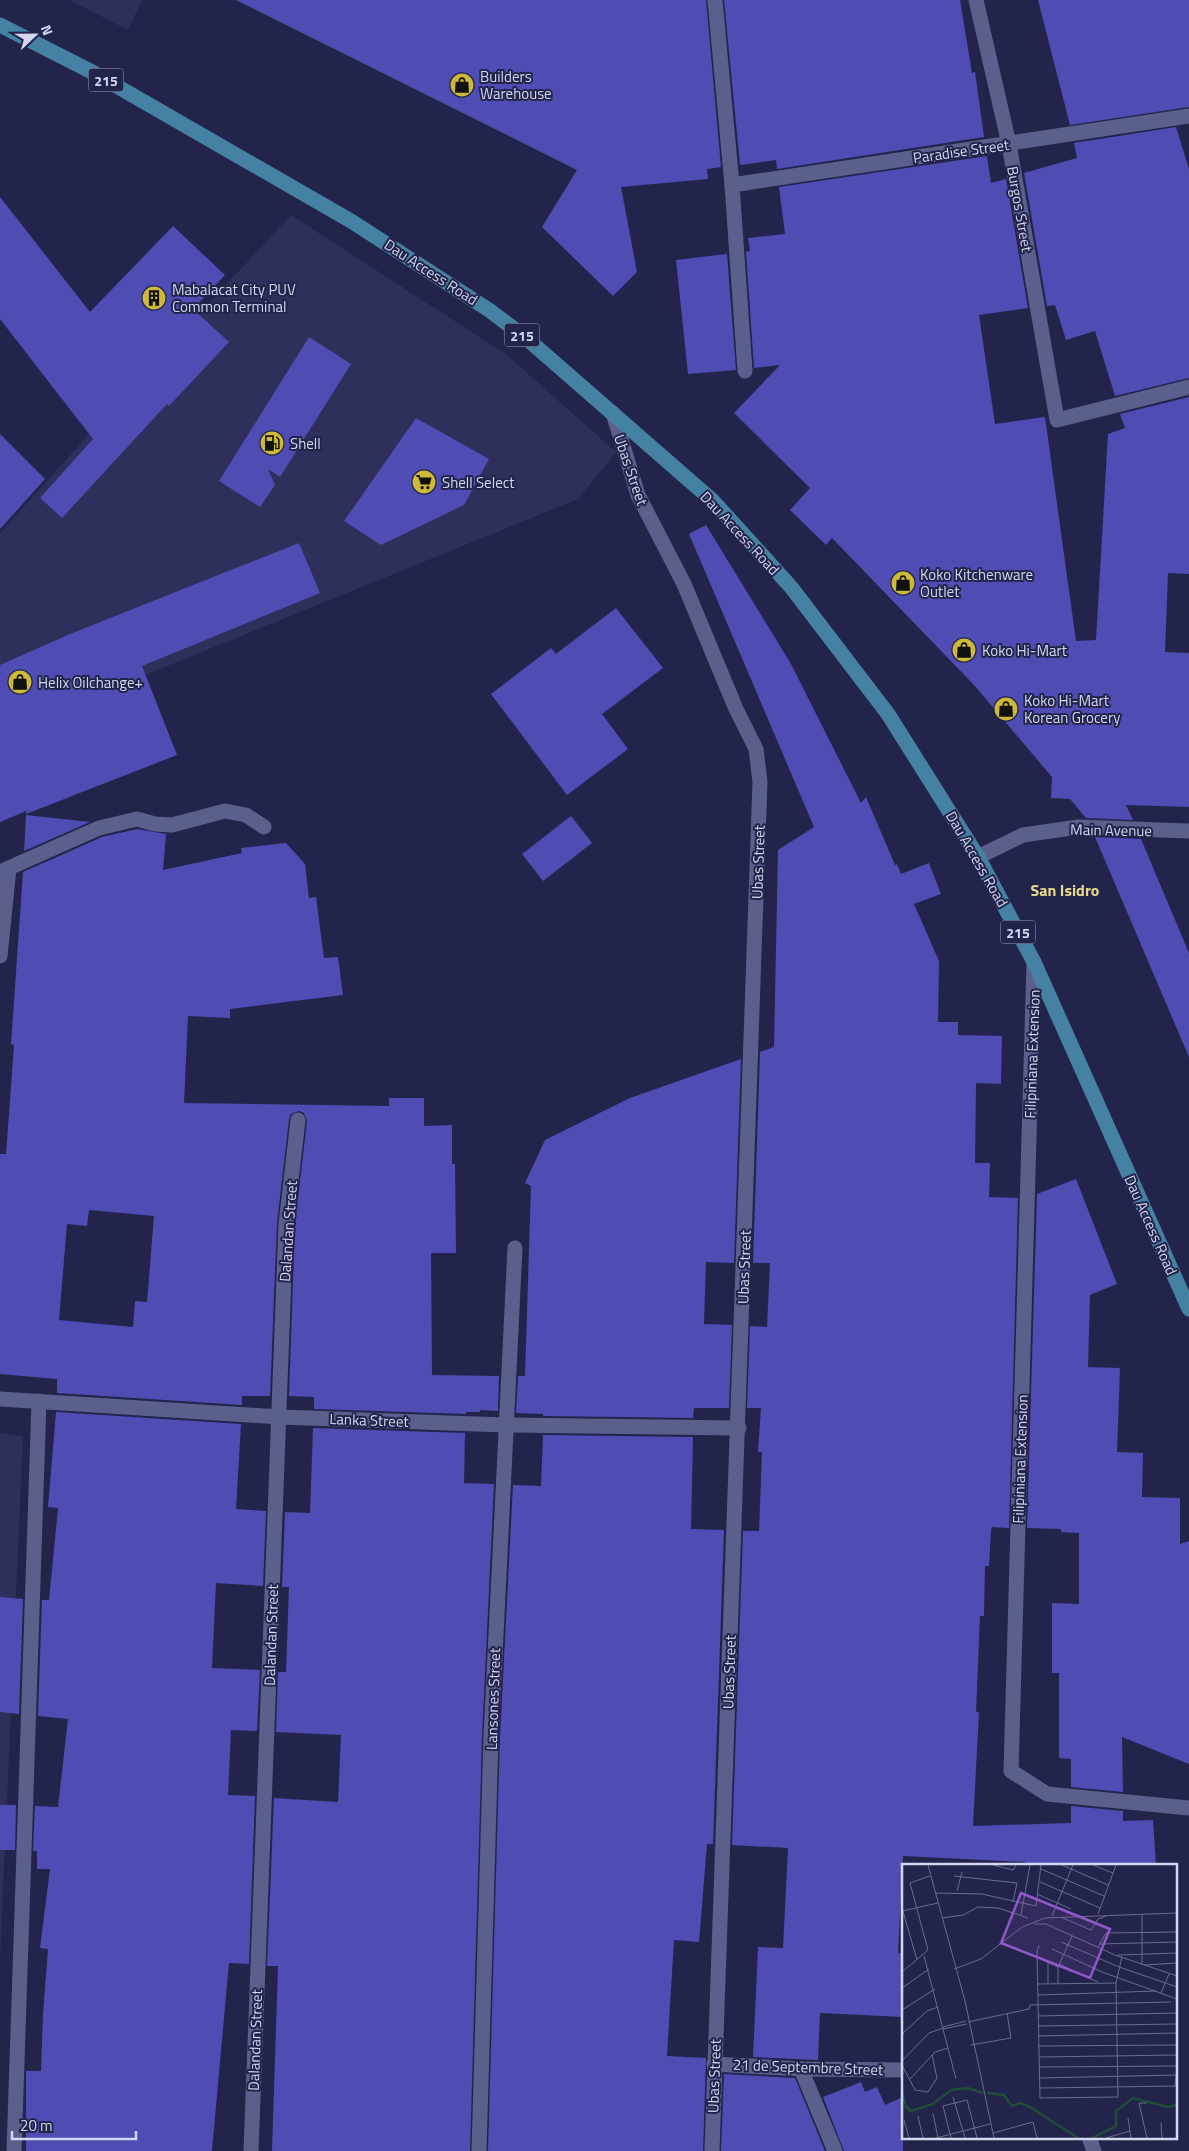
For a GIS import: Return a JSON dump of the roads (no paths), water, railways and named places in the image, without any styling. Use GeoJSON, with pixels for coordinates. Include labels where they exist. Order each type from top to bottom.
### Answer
{"type":"FeatureCollection","features":[{"type":"Feature","properties":{"kind":"main road","name":"Dau Access Road"},"geometry":{"type":"LineString","coordinates":[[0,25],[94,73],[385,241],[525,337],[713,501],[791,587],[888,714],[978,857],[1034,962],[1189,1309]]}},
{"type":"Feature","properties":{"kind":"street"},"geometry":{"type":"LineString","coordinates":[[715,0],[732,185],[746,371]]}},
{"type":"Feature","properties":{"kind":"street","name":"Burgos Street"},"geometry":{"type":"LineString","coordinates":[[976,0],[1009,144],[1057,420],[1189,387]]}},
{"type":"Feature","properties":{"kind":"street","name":"Paradise Street"},"geometry":{"type":"LineString","coordinates":[[732,185],[1189,116]]}},
{"type":"Feature","properties":{"kind":"street","name":"Ubas Street"},"geometry":{"type":"LineString","coordinates":[[612,413],[638,495],[684,584],[736,708],[756,749],[760,782],[739,1428],[712,2151]]}},
{"type":"Feature","properties":{"kind":"street"},"geometry":{"type":"LineString","coordinates":[[0,956],[5,870],[100,828],[137,819],[155,824],[172,825],[225,811],[246,815],[264,827]]}},
{"type":"Feature","properties":{"kind":"street","name":"Main Avenue"},"geometry":{"type":"LineString","coordinates":[[978,857],[1023,835],[1078,827],[1189,831]]}},
{"type":"Feature","properties":{"kind":"street","name":"Filipiniana Extension"},"geometry":{"type":"LineString","coordinates":[[1034,962],[1011,1771],[1047,1794],[1189,1808]]}},
{"type":"Feature","properties":{"kind":"street","name":"Dalandan Street"},"geometry":{"type":"LineString","coordinates":[[251,2151],[286,1224],[298,1120]]}},
{"type":"Feature","properties":{"kind":"street","name":"Lansones Street"},"geometry":{"type":"LineString","coordinates":[[479,2151],[490,1746],[515,1248]]}},
{"type":"Feature","properties":{"kind":"street","name":"Lanka Street"},"geometry":{"type":"LineString","coordinates":[[0,1399],[280,1417],[505,1425],[739,1428]]}},
{"type":"Feature","properties":{"kind":"street"},"geometry":{"type":"LineString","coordinates":[[14,2151],[39,1402]]}},
{"type":"Feature","properties":{"kind":"street","name":"21 de Septembre Street"},"geometry":{"type":"LineString","coordinates":[[714,2064],[801,2069],[902,2070]]}},
{"type":"Feature","properties":{"kind":"street"},"geometry":{"type":"LineString","coordinates":[[801,2069],[835,2151]]}},
{"type":"Feature","properties":{"kind":"street"},"geometry":{"type":"LineString","coordinates":[[1089,2138],[1094,2151]]}},
{"type":"Feature","properties":{"kind":"place","name":"Builders Warehouse"},"geometry":{"type":"Point","coordinates":[462,85]}},
{"type":"Feature","properties":{"kind":"place","name":"Mabalacat City PUV Common Terminal"},"geometry":{"type":"Point","coordinates":[154,298]}},
{"type":"Feature","properties":{"kind":"place","name":"Shell"},"geometry":{"type":"Point","coordinates":[272,443]}},
{"type":"Feature","properties":{"kind":"place","name":"Shell Select"},"geometry":{"type":"Point","coordinates":[424,482]}},
{"type":"Feature","properties":{"kind":"place","name":"Koko Kitchenware Outlet"},"geometry":{"type":"Point","coordinates":[903,583]}},
{"type":"Feature","properties":{"kind":"place","name":"Koko Hi-Mart"},"geometry":{"type":"Point","coordinates":[964,650]}},
{"type":"Feature","properties":{"kind":"place","name":"Helix Oilchange+"},"geometry":{"type":"Point","coordinates":[20,682]}},
{"type":"Feature","properties":{"kind":"place","name":"Koko Hi-Mart Korean Grocery"},"geometry":{"type":"Point","coordinates":[1006,709]}},
{"type":"Feature","properties":{"kind":"district","name":"San Isidro"},"geometry":{"type":"Point","coordinates":[1065,890]}}]}
